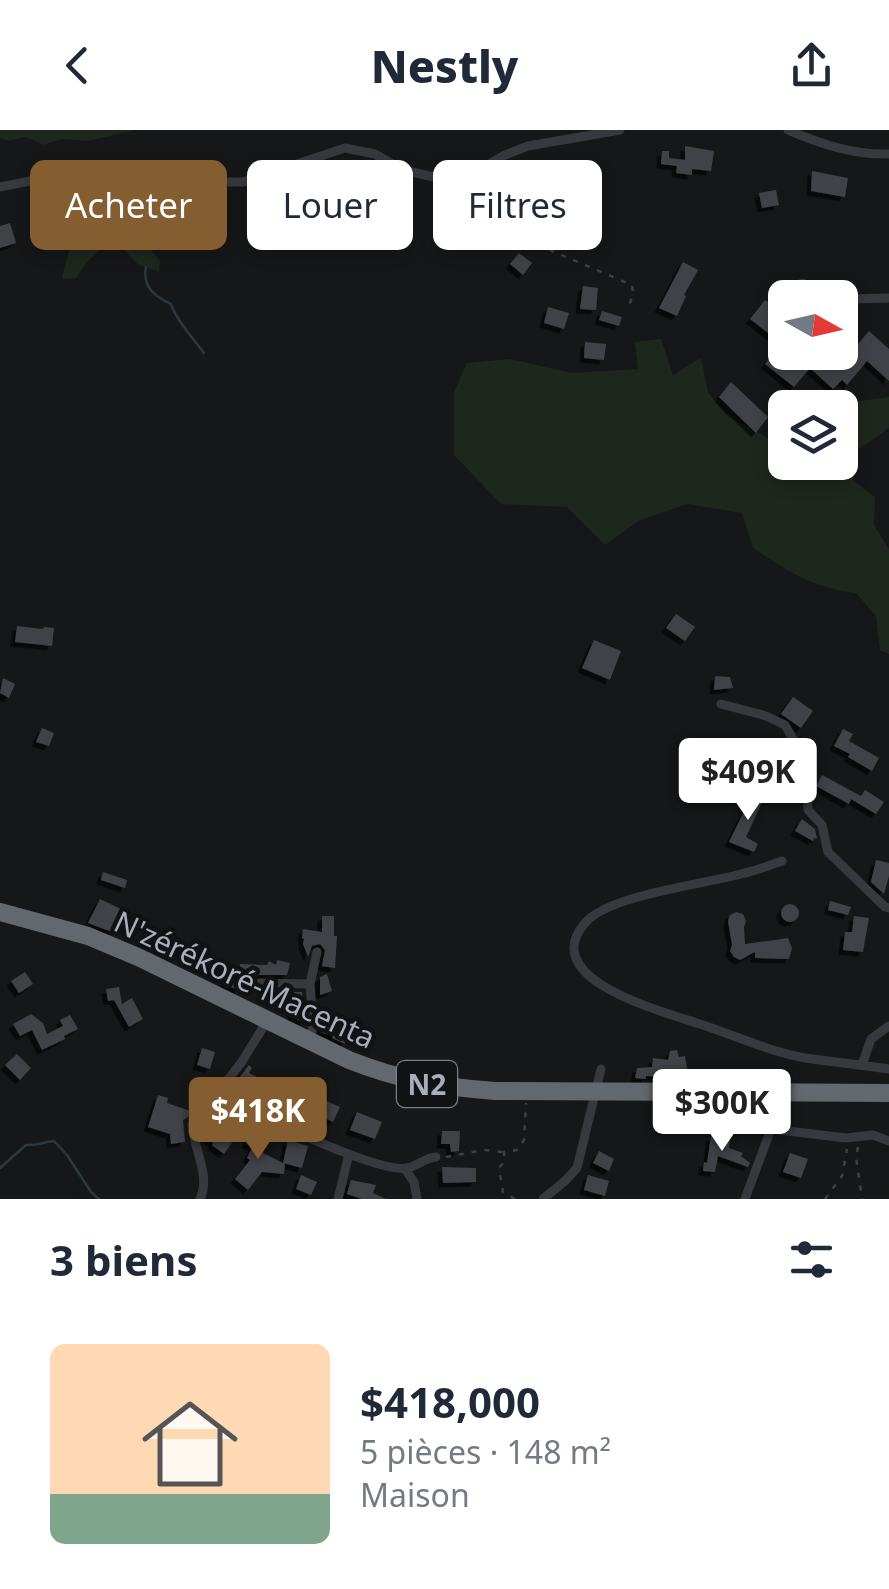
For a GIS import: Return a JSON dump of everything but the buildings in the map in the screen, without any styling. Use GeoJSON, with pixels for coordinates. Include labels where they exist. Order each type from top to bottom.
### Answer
{"type":"FeatureCollection","features":[{"type":"Feature","properties":{"kind":"highway","name":"N'zérékoré-Macenta"},"geometry":{"type":"LineString","coordinates":[[0,912],[88,936],[310,1042],[383,1074],[414,1082],[526,1091],[889,1093]]}},
{"type":"Feature","properties":{"kind":"street"},"geometry":{"type":"LineString","coordinates":[[495,160],[528,146],[620,130]]}},
{"type":"Feature","properties":{"kind":"street"},"geometry":{"type":"LineString","coordinates":[[788,130],[821,144],[889,154]]}},
{"type":"Feature","properties":{"kind":"street"},"geometry":{"type":"LineString","coordinates":[[0,187],[94,168],[153,170],[243,182],[345,148],[374,154],[403,170],[433,177]]}},
{"type":"Feature","properties":{"kind":"street"},"geometry":{"type":"LineString","coordinates":[[858,299],[889,298]]}},
{"type":"Feature","properties":{"kind":"street"},"geometry":{"type":"LineString","coordinates":[[721,704],[766,716],[784,726],[806,762],[808,810],[822,825],[828,852],[889,908]]}},
{"type":"Feature","properties":{"kind":"street"},"geometry":{"type":"LineString","coordinates":[[782,861],[601,911],[586,922],[577,937],[578,964],[610,992],[801,1057],[889,1069]]}},
{"type":"Feature","properties":{"kind":"street"},"geometry":{"type":"LineString","coordinates":[[310,1042],[310,984],[317,952]]}},
{"type":"Feature","properties":{"kind":"street"},"geometry":{"type":"LineString","coordinates":[[259,982],[310,984]]}},
{"type":"Feature","properties":{"kind":"street"},"geometry":{"type":"LineString","coordinates":[[200,1199],[204,1193],[203,1176],[192,1126],[241,1063],[266,1021]]}},
{"type":"Feature","properties":{"kind":"street"},"geometry":{"type":"LineString","coordinates":[[862,1065],[871,1039],[889,1026]]}},
{"type":"Feature","properties":{"kind":"street"},"geometry":{"type":"LineString","coordinates":[[544,1199],[577,1168],[602,1069]]}},
{"type":"Feature","properties":{"kind":"street"},"geometry":{"type":"LineString","coordinates":[[745,1199],[772,1129],[767,1092]]}},
{"type":"Feature","properties":{"kind":"street"},"geometry":{"type":"LineString","coordinates":[[217,1094],[376,1163],[406,1169],[436,1157]]}},
{"type":"Feature","properties":{"kind":"street"},"geometry":{"type":"LineString","coordinates":[[772,1129],[846,1138],[873,1135],[889,1141]]}},
{"type":"Feature","properties":{"kind":"street"},"geometry":{"type":"LineString","coordinates":[[338,1199],[350,1154]]}},
{"type":"Feature","properties":{"kind":"street"},"geometry":{"type":"LineString","coordinates":[[406,1169],[418,1199]]}},
{"type":"Feature","properties":{"kind":"path"},"geometry":{"type":"LineString","coordinates":[[551,250],[632,285],[628,309]]}},
{"type":"Feature","properties":{"kind":"path"},"geometry":{"type":"LineString","coordinates":[[436,1157],[517,1150],[524,1140],[526,1091]]}},
{"type":"Feature","properties":{"kind":"path"},"geometry":{"type":"LineString","coordinates":[[861,1136],[856,1156],[862,1199]]}},
{"type":"Feature","properties":{"kind":"path"},"geometry":{"type":"LineString","coordinates":[[825,1199],[842,1176],[846,1138]]}},
{"type":"Feature","properties":{"kind":"path"},"geometry":{"type":"LineString","coordinates":[[504,1152],[499,1168],[502,1192],[515,1199]]}},
{"type":"Feature","properties":{"kind":"shaded area"},"geometry":{"type":"Polygon","coordinates":[[[0,130],[134,130],[89,141],[62,139],[43,145],[26,137],[9,141],[0,138],[0,130]]]}},
{"type":"Feature","properties":{"kind":"shaded area"},"geometry":{"type":"Polygon","coordinates":[[[70,250],[99,250],[76,278],[62,279],[70,250]]]}},
{"type":"Feature","properties":{"kind":"shaded area"},"geometry":{"type":"Polygon","coordinates":[[[124,250],[151,250],[160,261],[159,272],[139,265],[124,250]]]}},
{"type":"Feature","properties":{"kind":"shaded area"},"geometry":{"type":"Polygon","coordinates":[[[661,339],[673,375],[701,358],[708,392],[726,415],[768,438],[768,480],[854,480],[875,497],[874,525],[889,549],[889,654],[880,650],[876,616],[856,593],[814,583],[753,548],[742,513],[687,504],[640,520],[605,545],[567,507],[501,504],[454,455],[454,392],[467,363],[510,359],[571,373],[638,369],[635,342],[661,339]]]}},
{"type":"Feature","properties":{"kind":"shaded area"},"geometry":{"type":"Polygon","coordinates":[[[889,397],[889,428],[858,449],[858,401],[889,397]]]}},
{"type":"Feature","properties":{"kind":"waterway"},"geometry":{"type":"LineString","coordinates":[[146,267],[151,290],[171,304],[204,353]]}},
{"type":"Feature","properties":{"kind":"waterway"},"geometry":{"type":"LineString","coordinates":[[0,1168],[26,1145],[54,1141],[99,1199]]}}]}
